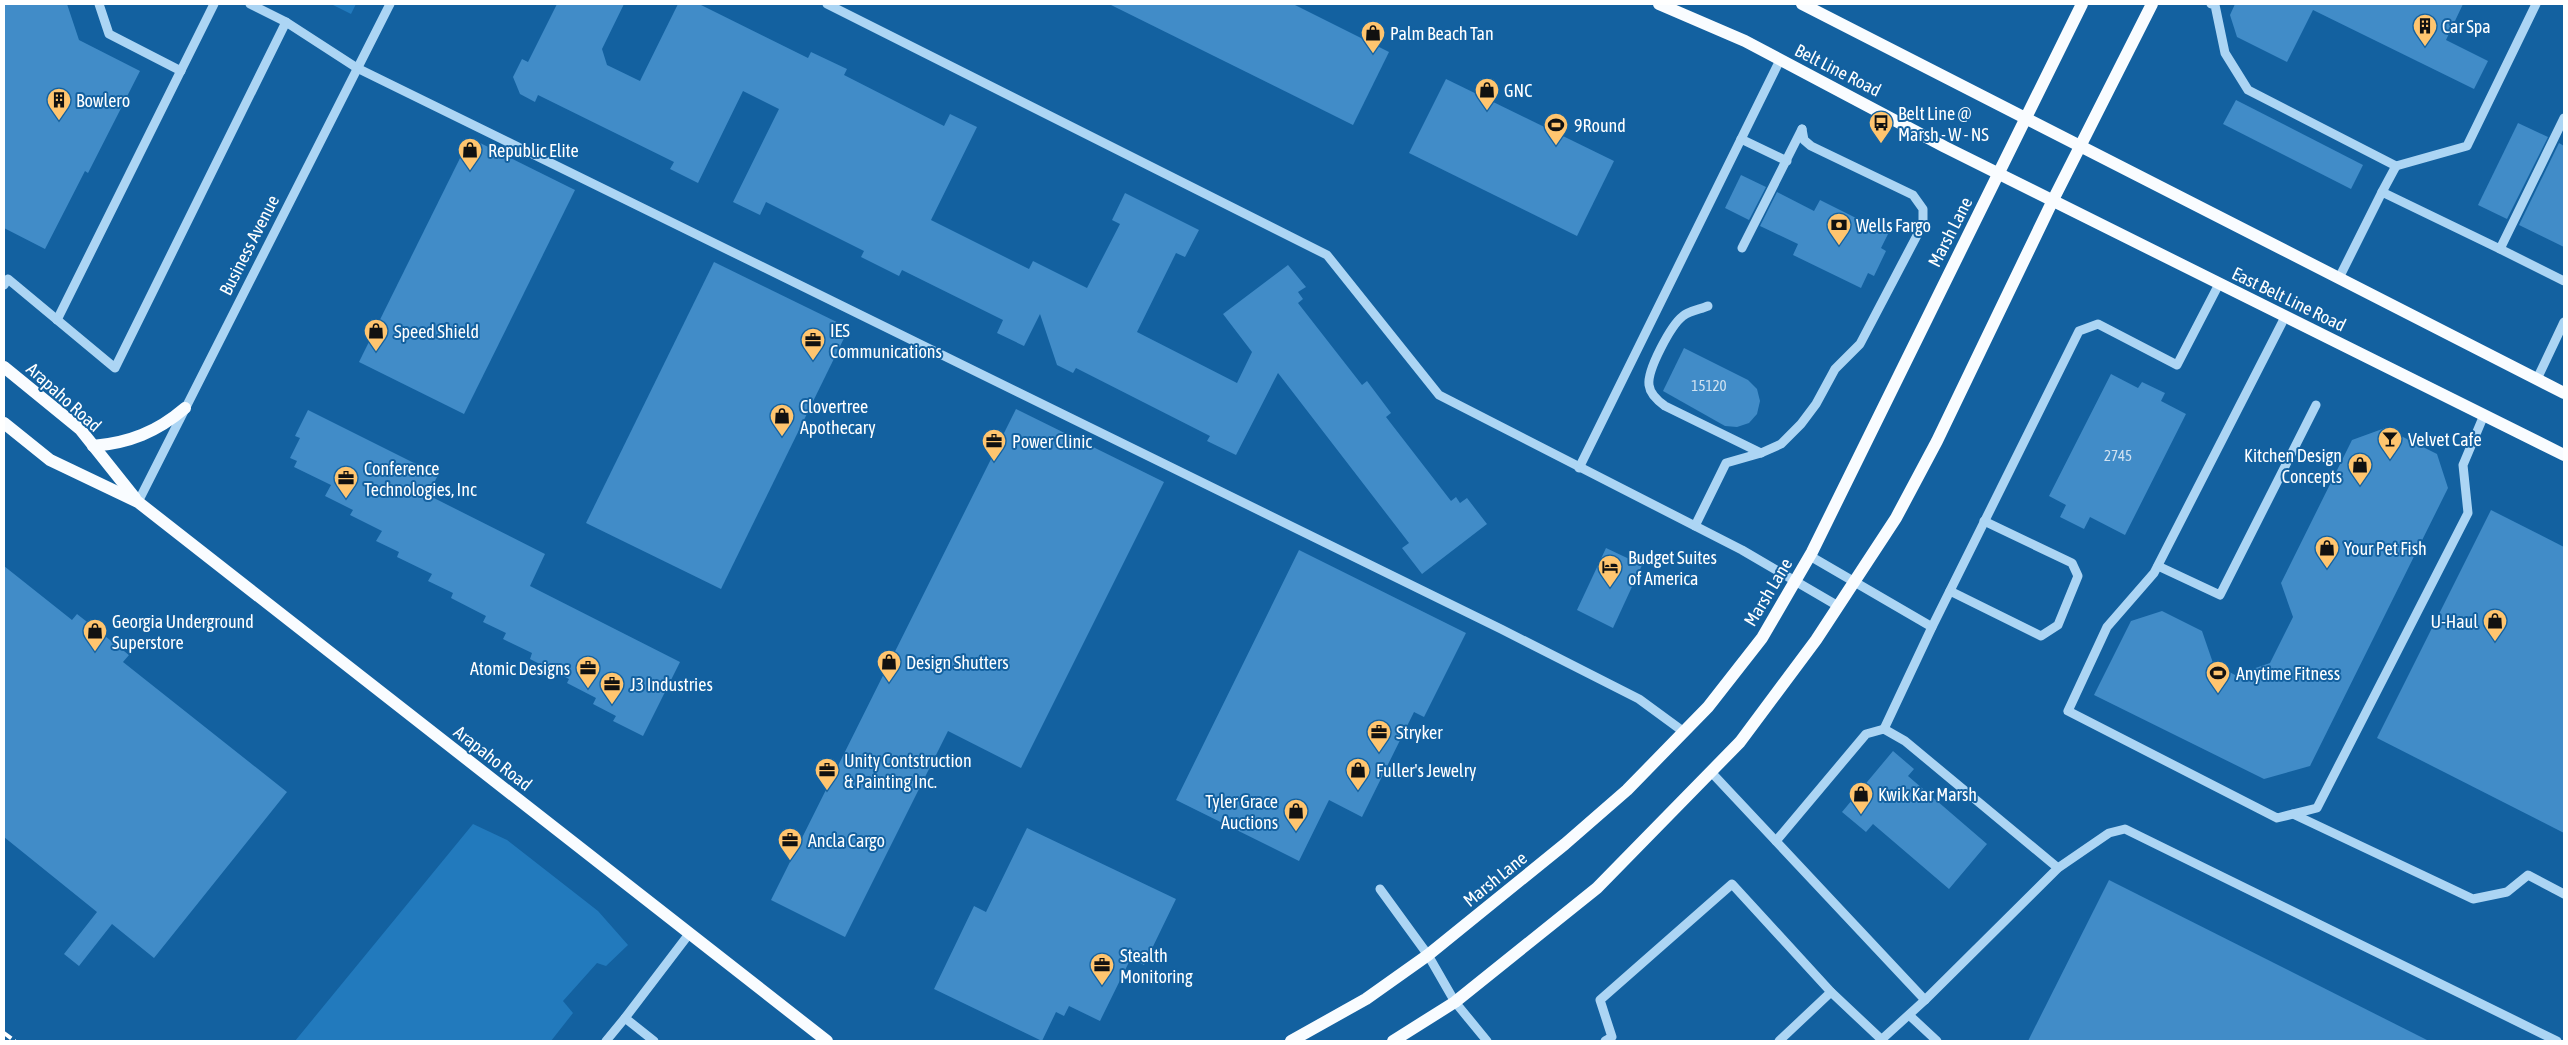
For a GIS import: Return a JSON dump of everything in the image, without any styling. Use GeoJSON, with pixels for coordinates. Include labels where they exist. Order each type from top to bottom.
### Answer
{"type":"FeatureCollection","features":[{"type":"Feature","properties":{"kind":"main road","name":"Belt Line Road"},"geometry":{"type":"LineString","coordinates":[[1659,4],[1745,41],[1999,174]]}},
{"type":"Feature","properties":{"kind":"main road"},"geometry":{"type":"LineString","coordinates":[[1802,4],[2564,393]]}},
{"type":"Feature","properties":{"kind":"main road","name":"Marsh Lane"},"geometry":{"type":"LineString","coordinates":[[1290,1041],[1366,999],[1428,956],[1579,832],[1627,790],[1708,707],[1762,638],[1810,556],[2082,4]]}},
{"type":"Feature","properties":{"kind":"main road"},"geometry":{"type":"LineString","coordinates":[[1393,1041],[1455,1002],[1597,888],[1740,742],[1838,606],[1896,518],[1937,441],[2053,200],[2082,146],[2152,4]]}},
{"type":"Feature","properties":{"kind":"main road","name":"East Belt Line Road"},"geometry":{"type":"LineString","coordinates":[[1999,174],[2564,455]]}},
{"type":"Feature","properties":{"kind":"main road","name":"Arapaho Road"},"geometry":{"type":"LineString","coordinates":[[4,367],[80,430],[138,502]]}},
{"type":"Feature","properties":{"kind":"main road"},"geometry":{"type":"LineString","coordinates":[[93,446],[128,441],[145,435],[159,428],[185,408]]}},
{"type":"Feature","properties":{"kind":"main road","name":"Arapaho Road"},"geometry":{"type":"LineString","coordinates":[[4,423],[50,460],[138,502],[828,1041]]}},
{"type":"Feature","properties":{"kind":"street"},"geometry":{"type":"LineString","coordinates":[[99,4],[109,34],[181,71]]}},
{"type":"Feature","properties":{"kind":"street"},"geometry":{"type":"LineString","coordinates":[[57,320],[214,4]]}},
{"type":"Feature","properties":{"kind":"street"},"geometry":{"type":"LineString","coordinates":[[250,4],[286,22],[357,68],[1501,629],[1639,699],[1684,732]]}},
{"type":"Feature","properties":{"kind":"street","name":"Business Avenue"},"geometry":{"type":"LineString","coordinates":[[138,502],[390,4]]}},
{"type":"Feature","properties":{"kind":"street"},"geometry":{"type":"LineString","coordinates":[[827,4],[1328,256],[1439,395],[1742,550],[1838,606]]}},
{"type":"Feature","properties":{"kind":"street"},"geometry":{"type":"LineString","coordinates":[[2214,4],[2225,53],[2248,90],[2396,166],[2467,146],[2536,4]]}},
{"type":"Feature","properties":{"kind":"street"},"geometry":{"type":"LineString","coordinates":[[4,285],[8,279],[115,368],[286,22]]}},
{"type":"Feature","properties":{"kind":"street"},"geometry":{"type":"LineString","coordinates":[[1579,468],[1780,60]]}},
{"type":"Feature","properties":{"kind":"street"},"geometry":{"type":"LineString","coordinates":[[2500,249],[2564,118]]}},
{"type":"Feature","properties":{"kind":"street"},"geometry":{"type":"LineString","coordinates":[[1695,526],[1726,463],[1761,453],[1781,444],[1801,424],[1816,404],[1835,369],[1860,344],[1923,224],[1923,209],[1913,195],[1811,146],[1804,140],[1802,129],[1742,248]]}},
{"type":"Feature","properties":{"kind":"street"},"geometry":{"type":"LineString","coordinates":[[1741,139],[1786,160]]}},
{"type":"Feature","properties":{"kind":"street"},"geometry":{"type":"LineString","coordinates":[[2339,278],[2396,166]]}},
{"type":"Feature","properties":{"kind":"street"},"geometry":{"type":"LineString","coordinates":[[2382,192],[2564,281]]}},
{"type":"Feature","properties":{"kind":"street"},"geometry":{"type":"LineString","coordinates":[[1884,729],[1932,627],[2079,331],[2098,324],[2177,365],[2219,284]]}},
{"type":"Feature","properties":{"kind":"street"},"geometry":{"type":"LineString","coordinates":[[1708,306],[1683,316],[1667,336],[1651,369],[1649,385],[1656,399],[1665,406],[1761,453]]}},
{"type":"Feature","properties":{"kind":"street"},"geometry":{"type":"LineString","coordinates":[[2285,317],[2158,566],[2108,627],[2068,711],[2277,818],[2317,808],[2468,513],[2463,465],[2484,415]]}},
{"type":"Feature","properties":{"kind":"street"},"geometry":{"type":"LineString","coordinates":[[2538,379],[2564,322]]}},
{"type":"Feature","properties":{"kind":"street"},"geometry":{"type":"LineString","coordinates":[[2158,566],[2220,594],[2316,405]]}},
{"type":"Feature","properties":{"kind":"street"},"geometry":{"type":"LineString","coordinates":[[1950,591],[2040,636],[2058,625],[2078,576],[2072,563],[1984,521]]}},
{"type":"Feature","properties":{"kind":"street"},"geometry":{"type":"LineString","coordinates":[[1810,556],[1932,627]]}},
{"type":"Feature","properties":{"kind":"street"},"geometry":{"type":"LineString","coordinates":[[1776,841],[1866,734],[1884,729],[1905,741],[2058,868]]}},
{"type":"Feature","properties":{"kind":"street"},"geometry":{"type":"LineString","coordinates":[[1711,772],[1925,1000]]}},
{"type":"Feature","properties":{"kind":"street"},"geometry":{"type":"LineString","coordinates":[[2293,814],[2473,899],[2507,892],[2528,875],[2564,894]]}},
{"type":"Feature","properties":{"kind":"street"},"geometry":{"type":"LineString","coordinates":[[1611,1040],[1600,1000],[1732,884],[1831,992],[1881,1041],[2058,868],[2109,833],[2126,829],[2558,1041]]}},
{"type":"Feature","properties":{"kind":"street"},"geometry":{"type":"LineString","coordinates":[[1380,889],[1428,956],[1455,1002],[1487,1041]]}},
{"type":"Feature","properties":{"kind":"street"},"geometry":{"type":"LineString","coordinates":[[606,1041],[690,934]]}},
{"type":"Feature","properties":{"kind":"street"},"geometry":{"type":"LineString","coordinates":[[1779,1041],[1831,992]]}},
{"type":"Feature","properties":{"kind":"street"},"geometry":{"type":"LineString","coordinates":[[1909,1015],[1937,1041]]}},
{"type":"Feature","properties":{"kind":"street"},"geometry":{"type":"LineString","coordinates":[[625,1018],[654,1041]]}},
{"type":"Feature","properties":{"kind":"shaded area"},"geometry":{"type":"Polygon","coordinates":[[[331,4],[356,4],[351,14],[331,4]]]}},
{"type":"Feature","properties":{"kind":"shaded area"},"geometry":{"type":"Polygon","coordinates":[[[473,824],[507,840],[598,911],[628,945],[606,966],[597,963],[563,1001],[573,1013],[551,1041],[295,1041],[473,824]]]}},
{"type":"Feature","properties":{"kind":"building","name":"Bowlero"},"geometry":{"type":"Polygon","coordinates":[[[4,4],[67,4],[79,40],[140,71],[88,173],[85,171],[45,249],[4,228],[4,4]]]}},
{"type":"Feature","properties":{"kind":"building"},"geometry":{"type":"Polygon","coordinates":[[[557,4],[624,4],[602,49],[607,65],[640,81],[678,4],[699,4],[808,58],[811,52],[847,69],[844,75],[944,126],[950,114],[977,127],[931,220],[1029,269],[1033,261],[1087,288],[1120,224],[1112,220],[1125,193],[1199,230],[1185,257],[1176,253],[1137,332],[1237,383],[1252,352],[1223,314],[1288,265],[1306,287],[1298,292],[1303,299],[1298,303],[1362,385],[1367,381],[1391,413],[1386,417],[1451,501],[1456,497],[1460,503],[1467,498],[1487,524],[1422,574],[1402,548],[1409,543],[1278,373],[1236,455],[1207,441],[1210,436],[1076,368],[1073,373],[1057,365],[1040,314],[1024,346],[997,333],[1003,320],[902,270],[899,276],[861,257],[864,251],[766,202],[760,215],[733,202],[779,109],[743,91],[698,183],[670,169],[674,162],[538,95],[535,102],[520,94],[513,77],[522,59],[528,62],[557,4]]]}},
{"type":"Feature","properties":{"kind":"building"},"geometry":{"type":"Polygon","coordinates":[[[1109,4],[1293,4],[1389,52],[1353,125],[1109,4]]]}},
{"type":"Feature","properties":{"kind":"building","name":"Car Spa"},"geometry":{"type":"Polygon","coordinates":[[[2235,4],[2463,4],[2446,40],[2488,61],[2474,89],[2313,10],[2287,62],[2237,37],[2230,15],[2235,4]]]}},
{"type":"Feature","properties":{"kind":"building"},"geometry":{"type":"Polygon","coordinates":[[[1446,79],[1614,161],[1577,236],[1409,153],[1446,79]]]}},
{"type":"Feature","properties":{"kind":"building"},"geometry":{"type":"Polygon","coordinates":[[[2236,100],[2363,165],[2351,189],[2223,124],[2236,100]]]}},
{"type":"Feature","properties":{"kind":"building"},"geometry":{"type":"Polygon","coordinates":[[[2518,123],[2548,137],[2507,219],[2478,205],[2518,123]]]}},
{"type":"Feature","properties":{"kind":"building"},"geometry":{"type":"Polygon","coordinates":[[[470,138],[575,190],[464,414],[359,362],[470,138]]]}},
{"type":"Feature","properties":{"kind":"building"},"geometry":{"type":"Polygon","coordinates":[[[2559,143],[2564,146],[2564,247],[2519,225],[2559,143]]]}},
{"type":"Feature","properties":{"kind":"building"},"geometry":{"type":"Polygon","coordinates":[[[1741,175],[1766,187],[1749,220],[1725,208],[1741,175]]]}},
{"type":"Feature","properties":{"kind":"building","name":"Wells Fargo"},"geometry":{"type":"Polygon","coordinates":[[[1777,192],[1814,211],[1820,200],[1888,234],[1881,248],[1886,251],[1874,276],[1868,273],[1861,288],[1793,255],[1798,244],[1760,226],[1777,192]]]}},
{"type":"Feature","properties":{"kind":"building"},"geometry":{"type":"Polygon","coordinates":[[[714,262],[849,328],[721,589],[586,523],[714,262]]]}},
{"type":"Feature","properties":{"kind":"building"},"geometry":{"type":"Polygon","coordinates":[[[1684,348],[1748,380],[1757,389],[1760,401],[1757,414],[1749,423],[1737,427],[1725,426],[1663,391],[1684,348]]]}},
{"type":"Feature","properties":{"kind":"building"},"geometry":{"type":"Polygon","coordinates":[[[2111,374],[2138,388],[2142,382],[2165,393],[2161,401],[2186,414],[2125,535],[2090,517],[2084,529],[2060,517],[2066,505],[2049,496],[2111,374]]]}},
{"type":"Feature","properties":{"kind":"building"},"geometry":{"type":"Polygon","coordinates":[[[1016,409],[1164,482],[1021,768],[948,731],[845,937],[771,900],[1016,409]]]}},
{"type":"Feature","properties":{"kind":"building"},"geometry":{"type":"Polygon","coordinates":[[[308,410],[438,475],[428,495],[545,554],[530,586],[680,662],[643,736],[613,721],[616,716],[593,704],[596,698],[567,683],[569,679],[530,659],[532,653],[503,639],[506,633],[483,622],[486,616],[451,598],[453,593],[428,581],[432,574],[397,557],[399,552],[376,541],[382,531],[350,515],[353,510],[325,496],[331,485],[294,467],[297,461],[290,458],[300,438],[295,436],[308,410]]]}},
{"type":"Feature","properties":{"kind":"building"},"geometry":{"type":"Polygon","coordinates":[[[2385,428],[2437,454],[2448,488],[2310,766],[2264,779],[2094,695],[2131,621],[2162,611],[2202,631],[2213,663],[2235,675],[2270,663],[2293,617],[2281,583],[2352,440],[2385,428]]]}},
{"type":"Feature","properties":{"kind":"building","name":"U-Haul"},"geometry":{"type":"Polygon","coordinates":[[[2491,510],[2564,547],[2564,833],[2377,738],[2491,510]]]}},
{"type":"Feature","properties":{"kind":"building","name":"Budget Suites of America"},"geometry":{"type":"Polygon","coordinates":[[[1606,548],[1642,565],[1613,628],[1577,610],[1606,548]]]}},
{"type":"Feature","properties":{"kind":"building"},"geometry":{"type":"Polygon","coordinates":[[[1299,550],[1466,633],[1424,717],[1414,712],[1362,817],[1329,800],[1299,861],[1176,800],[1299,550]]]}},
{"type":"Feature","properties":{"kind":"building"},"geometry":{"type":"Polygon","coordinates":[[[4,566],[72,620],[77,614],[129,655],[123,662],[287,792],[154,958],[112,924],[79,966],[64,954],[97,912],[4,837],[4,566]]]}},
{"type":"Feature","properties":{"kind":"building"},"geometry":{"type":"Polygon","coordinates":[[[1893,751],[1914,769],[1908,776],[1987,844],[1949,889],[1873,824],[1866,832],[1842,812],[1893,751]]]}},
{"type":"Feature","properties":{"kind":"building"},"geometry":{"type":"Polygon","coordinates":[[[1027,828],[1176,899],[1144,965],[1131,958],[1100,1021],[1069,1006],[1064,1016],[1056,1012],[1042,1041],[934,989],[974,906],[986,912],[1027,828]]]}},
{"type":"Feature","properties":{"kind":"building"},"geometry":{"type":"Polygon","coordinates":[[[2109,880],[2429,1041],[2028,1041],[2109,880]]]}},
{"type":"Feature","properties":{"kind":"railway"},"geometry":{"type":"LineString","coordinates":[[4,1033],[15,1041]]}},
{"type":"Feature","properties":{"kind":"place","name":"Car Spa"},"geometry":{"type":"Point","coordinates":[2425,47]}},
{"type":"Feature","properties":{"kind":"place","name":"Palm Beach Tan"},"geometry":{"type":"Point","coordinates":[1373,54]}},
{"type":"Feature","properties":{"kind":"place","name":"GNC"},"geometry":{"type":"Point","coordinates":[1487,111]}},
{"type":"Feature","properties":{"kind":"place","name":"Bowlero"},"geometry":{"type":"Point","coordinates":[59,121]}},
{"type":"Feature","properties":{"kind":"place","name":"Belt Line @ Marsh - W - NS"},"geometry":{"type":"Point","coordinates":[1881,144]}},
{"type":"Feature","properties":{"kind":"place","name":"9Round"},"geometry":{"type":"Point","coordinates":[1556,146]}},
{"type":"Feature","properties":{"kind":"place","name":"Republic Elite"},"geometry":{"type":"Point","coordinates":[470,171]}},
{"type":"Feature","properties":{"kind":"place","name":"Wells Fargo"},"geometry":{"type":"Point","coordinates":[1839,246]}},
{"type":"Feature","properties":{"kind":"place","name":"Speed Shield"},"geometry":{"type":"Point","coordinates":[376,352]}},
{"type":"Feature","properties":{"kind":"place","name":"IES Communications"},"geometry":{"type":"Point","coordinates":[813,361]}},
{"type":"Feature","properties":{"kind":"place","name":"Clovertree Apothecary"},"geometry":{"type":"Point","coordinates":[782,437]}},
{"type":"Feature","properties":{"kind":"place","name":"Velvet Cafe"},"geometry":{"type":"Point","coordinates":[2390,460]}},
{"type":"Feature","properties":{"kind":"place","name":"Power Clinic"},"geometry":{"type":"Point","coordinates":[994,462]}},
{"type":"Feature","properties":{"kind":"place","name":"Kitchen Design Concepts"},"geometry":{"type":"Point","coordinates":[2360,486]}},
{"type":"Feature","properties":{"kind":"place","name":"Conference Technologies, Inc"},"geometry":{"type":"Point","coordinates":[346,499]}},
{"type":"Feature","properties":{"kind":"place","name":"Your Pet Fish"},"geometry":{"type":"Point","coordinates":[2327,569]}},
{"type":"Feature","properties":{"kind":"place","name":"Budget Suites of America"},"geometry":{"type":"Point","coordinates":[1610,588]}},
{"type":"Feature","properties":{"kind":"place","name":"U-Haul"},"geometry":{"type":"Point","coordinates":[2495,642]}},
{"type":"Feature","properties":{"kind":"place","name":"Georgia Underground Superstore"},"geometry":{"type":"Point","coordinates":[95,652]}},
{"type":"Feature","properties":{"kind":"place","name":"Design Shutters"},"geometry":{"type":"Point","coordinates":[889,683]}},
{"type":"Feature","properties":{"kind":"place","name":"Atomic Designs"},"geometry":{"type":"Point","coordinates":[588,689]}},
{"type":"Feature","properties":{"kind":"place","name":"Anytime Fitness"},"geometry":{"type":"Point","coordinates":[2218,694]}},
{"type":"Feature","properties":{"kind":"place","name":"J3 Industries"},"geometry":{"type":"Point","coordinates":[612,705]}},
{"type":"Feature","properties":{"kind":"place","name":"Stryker"},"geometry":{"type":"Point","coordinates":[1379,753]}},
{"type":"Feature","properties":{"kind":"place","name":"Unity Contstruction & Painting Inc."},"geometry":{"type":"Point","coordinates":[827,791]}},
{"type":"Feature","properties":{"kind":"place","name":"Fuller's Jewelry"},"geometry":{"type":"Point","coordinates":[1358,791]}},
{"type":"Feature","properties":{"kind":"place","name":"Kwik Kar Marsh"},"geometry":{"type":"Point","coordinates":[1861,815]}},
{"type":"Feature","properties":{"kind":"place","name":"Tyler Grace Auctions"},"geometry":{"type":"Point","coordinates":[1296,832]}},
{"type":"Feature","properties":{"kind":"place","name":"Ancla Cargo"},"geometry":{"type":"Point","coordinates":[790,861]}},
{"type":"Feature","properties":{"kind":"place","name":"Stealth Monitoring"},"geometry":{"type":"Point","coordinates":[1102,986]}}]}
